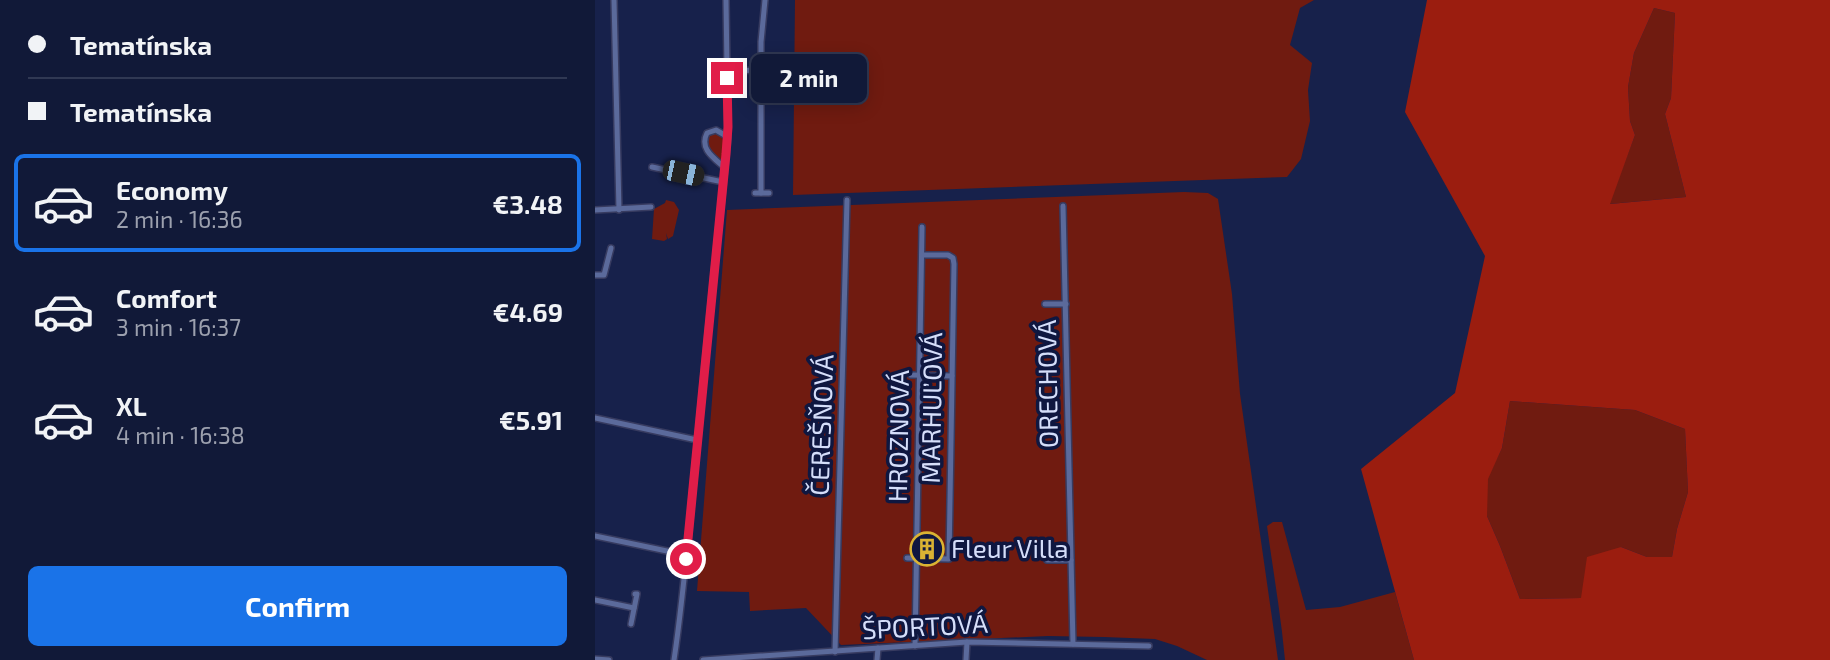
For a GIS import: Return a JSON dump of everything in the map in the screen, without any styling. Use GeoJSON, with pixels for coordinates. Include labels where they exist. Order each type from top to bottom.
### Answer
{"type":"FeatureCollection","features":[{"type":"Feature","properties":{"kind":"street"},"geometry":{"type":"LineString","coordinates":[[614,0],[619,210]]}},
{"type":"Feature","properties":{"kind":"street"},"geometry":{"type":"LineString","coordinates":[[674,660],[728,137],[726,0]]}},
{"type":"Feature","properties":{"kind":"street"},"geometry":{"type":"LineString","coordinates":[[765,0],[761,43],[758,193],[769,193]]}},
{"type":"Feature","properties":{"kind":"street"},"geometry":{"type":"LineString","coordinates":[[727,71],[761,70]]}},
{"type":"Feature","properties":{"kind":"street"},"geometry":{"type":"LineString","coordinates":[[725,168],[708,153],[704,139],[707,133],[716,130],[728,137]]}},
{"type":"Feature","properties":{"kind":"street"},"geometry":{"type":"LineString","coordinates":[[652,167],[723,182]]}},
{"type":"Feature","properties":{"kind":"street","name":"ČEREŠŇOVÁ"},"geometry":{"type":"LineString","coordinates":[[835,652],[847,200]]}},
{"type":"Feature","properties":{"kind":"street","name":"ORECHOVÁ"},"geometry":{"type":"LineString","coordinates":[[1063,206],[1073,643]]}},
{"type":"Feature","properties":{"kind":"street"},"geometry":{"type":"LineString","coordinates":[[595,211],[651,207]]}},
{"type":"Feature","properties":{"kind":"street","name":"HROZNOVÁ"},"geometry":{"type":"LineString","coordinates":[[915,646],[922,227]]}},
{"type":"Feature","properties":{"kind":"street"},"geometry":{"type":"LineString","coordinates":[[595,275],[604,275],[611,248]]}},
{"type":"Feature","properties":{"kind":"street","name":"MARHUĽOVÁ"},"geometry":{"type":"LineString","coordinates":[[916,559],[949,559],[953,258],[948,255],[922,255]]}},
{"type":"Feature","properties":{"kind":"street"},"geometry":{"type":"LineString","coordinates":[[1045,304],[1066,304]]}},
{"type":"Feature","properties":{"kind":"street"},"geometry":{"type":"LineString","coordinates":[[911,375],[952,376]]}},
{"type":"Feature","properties":{"kind":"street"},"geometry":{"type":"LineString","coordinates":[[595,418],[697,440]]}},
{"type":"Feature","properties":{"kind":"street"},"geometry":{"type":"LineString","coordinates":[[633,427],[635,419]]}},
{"type":"Feature","properties":{"kind":"street"},"geometry":{"type":"LineString","coordinates":[[595,536],[686,555]]}},
{"type":"Feature","properties":{"kind":"street"},"geometry":{"type":"LineString","coordinates":[[907,558],[916,559]]}},
{"type":"Feature","properties":{"kind":"street"},"geometry":{"type":"LineString","coordinates":[[1047,560],[1071,560]]}},
{"type":"Feature","properties":{"kind":"street"},"geometry":{"type":"LineString","coordinates":[[631,624],[637,594],[635,593]]}},
{"type":"Feature","properties":{"kind":"street"},"geometry":{"type":"LineString","coordinates":[[595,600],[634,608]]}},
{"type":"Feature","properties":{"kind":"street"},"geometry":{"type":"LineString","coordinates":[[967,642],[967,660]]}},
{"type":"Feature","properties":{"kind":"street","name":"ŠPORTOVÁ"},"geometry":{"type":"LineString","coordinates":[[703,660],[967,642],[1149,646]]}},
{"type":"Feature","properties":{"kind":"street"},"geometry":{"type":"LineString","coordinates":[[877,660],[878,648]]}},
{"type":"Feature","properties":{"kind":"street"},"geometry":{"type":"LineString","coordinates":[[595,659],[609,660]]}},
{"type":"Feature","properties":{"kind":"shaded area"},"geometry":{"type":"Polygon","coordinates":[[[795,0],[1314,0],[1300,8],[1290,45],[1312,63],[1308,90],[1310,121],[1301,159],[1287,177],[793,195],[795,0]]]}},
{"type":"Feature","properties":{"kind":"shaded area"},"geometry":{"type":"Polygon","coordinates":[[[1427,0],[1830,0],[1830,660],[1414,660],[1361,469],[1455,393],[1485,256],[1405,112],[1427,0]],[[1654,8],[1634,53],[1628,87],[1630,121],[1635,135],[1610,204],[1686,197],[1665,114],[1671,98],[1675,13],[1654,8]],[[1510,401],[1502,448],[1488,479],[1487,516],[1520,599],[1581,598],[1587,557],[1621,547],[1647,557],[1672,557],[1688,492],[1685,429],[1635,410],[1510,401]]]}},
{"type":"Feature","properties":{"kind":"shaded area"},"geometry":{"type":"Polygon","coordinates":[[[1654,8],[1675,13],[1671,98],[1665,114],[1686,197],[1609,204],[1635,135],[1630,121],[1628,87],[1634,53],[1654,8]]]}},
{"type":"Feature","properties":{"kind":"shaded area"},"geometry":{"type":"Polygon","coordinates":[[[716,133],[725,144],[724,159],[721,161],[707,146],[707,138],[716,133]]]}},
{"type":"Feature","properties":{"kind":"shaded area"},"geometry":{"type":"Polygon","coordinates":[[[1208,193],[1218,199],[1232,294],[1240,394],[1278,660],[1207,660],[1155,639],[1104,637],[1048,636],[841,645],[806,608],[750,611],[749,592],[697,591],[727,210],[1208,193]]]}},
{"type":"Feature","properties":{"kind":"shaded area"},"geometry":{"type":"Polygon","coordinates":[[[666,200],[674,202],[679,210],[673,236],[668,239],[666,233],[667,239],[664,241],[652,239],[654,209],[666,200]]]}},
{"type":"Feature","properties":{"kind":"shaded area"},"geometry":{"type":"Polygon","coordinates":[[[1510,401],[1635,410],[1685,429],[1688,492],[1672,557],[1647,557],[1621,547],[1582,598],[1520,599],[1487,516],[1487,479],[1502,448],[1510,401]]]}},
{"type":"Feature","properties":{"kind":"shaded area"},"geometry":{"type":"Polygon","coordinates":[[[1273,522],[1282,522],[1306,610],[1340,607],[1395,592],[1414,660],[1285,660],[1267,526],[1273,522]]]}},
{"type":"Feature","properties":{"kind":"place","name":"Fleur Villa"},"geometry":{"type":"Point","coordinates":[927,549]}},
{"type":"Feature","properties":{"kind":"route"},"geometry":{"type":"LineString","coordinates":[[686,559],[726,154],[727,78]]}}]}
